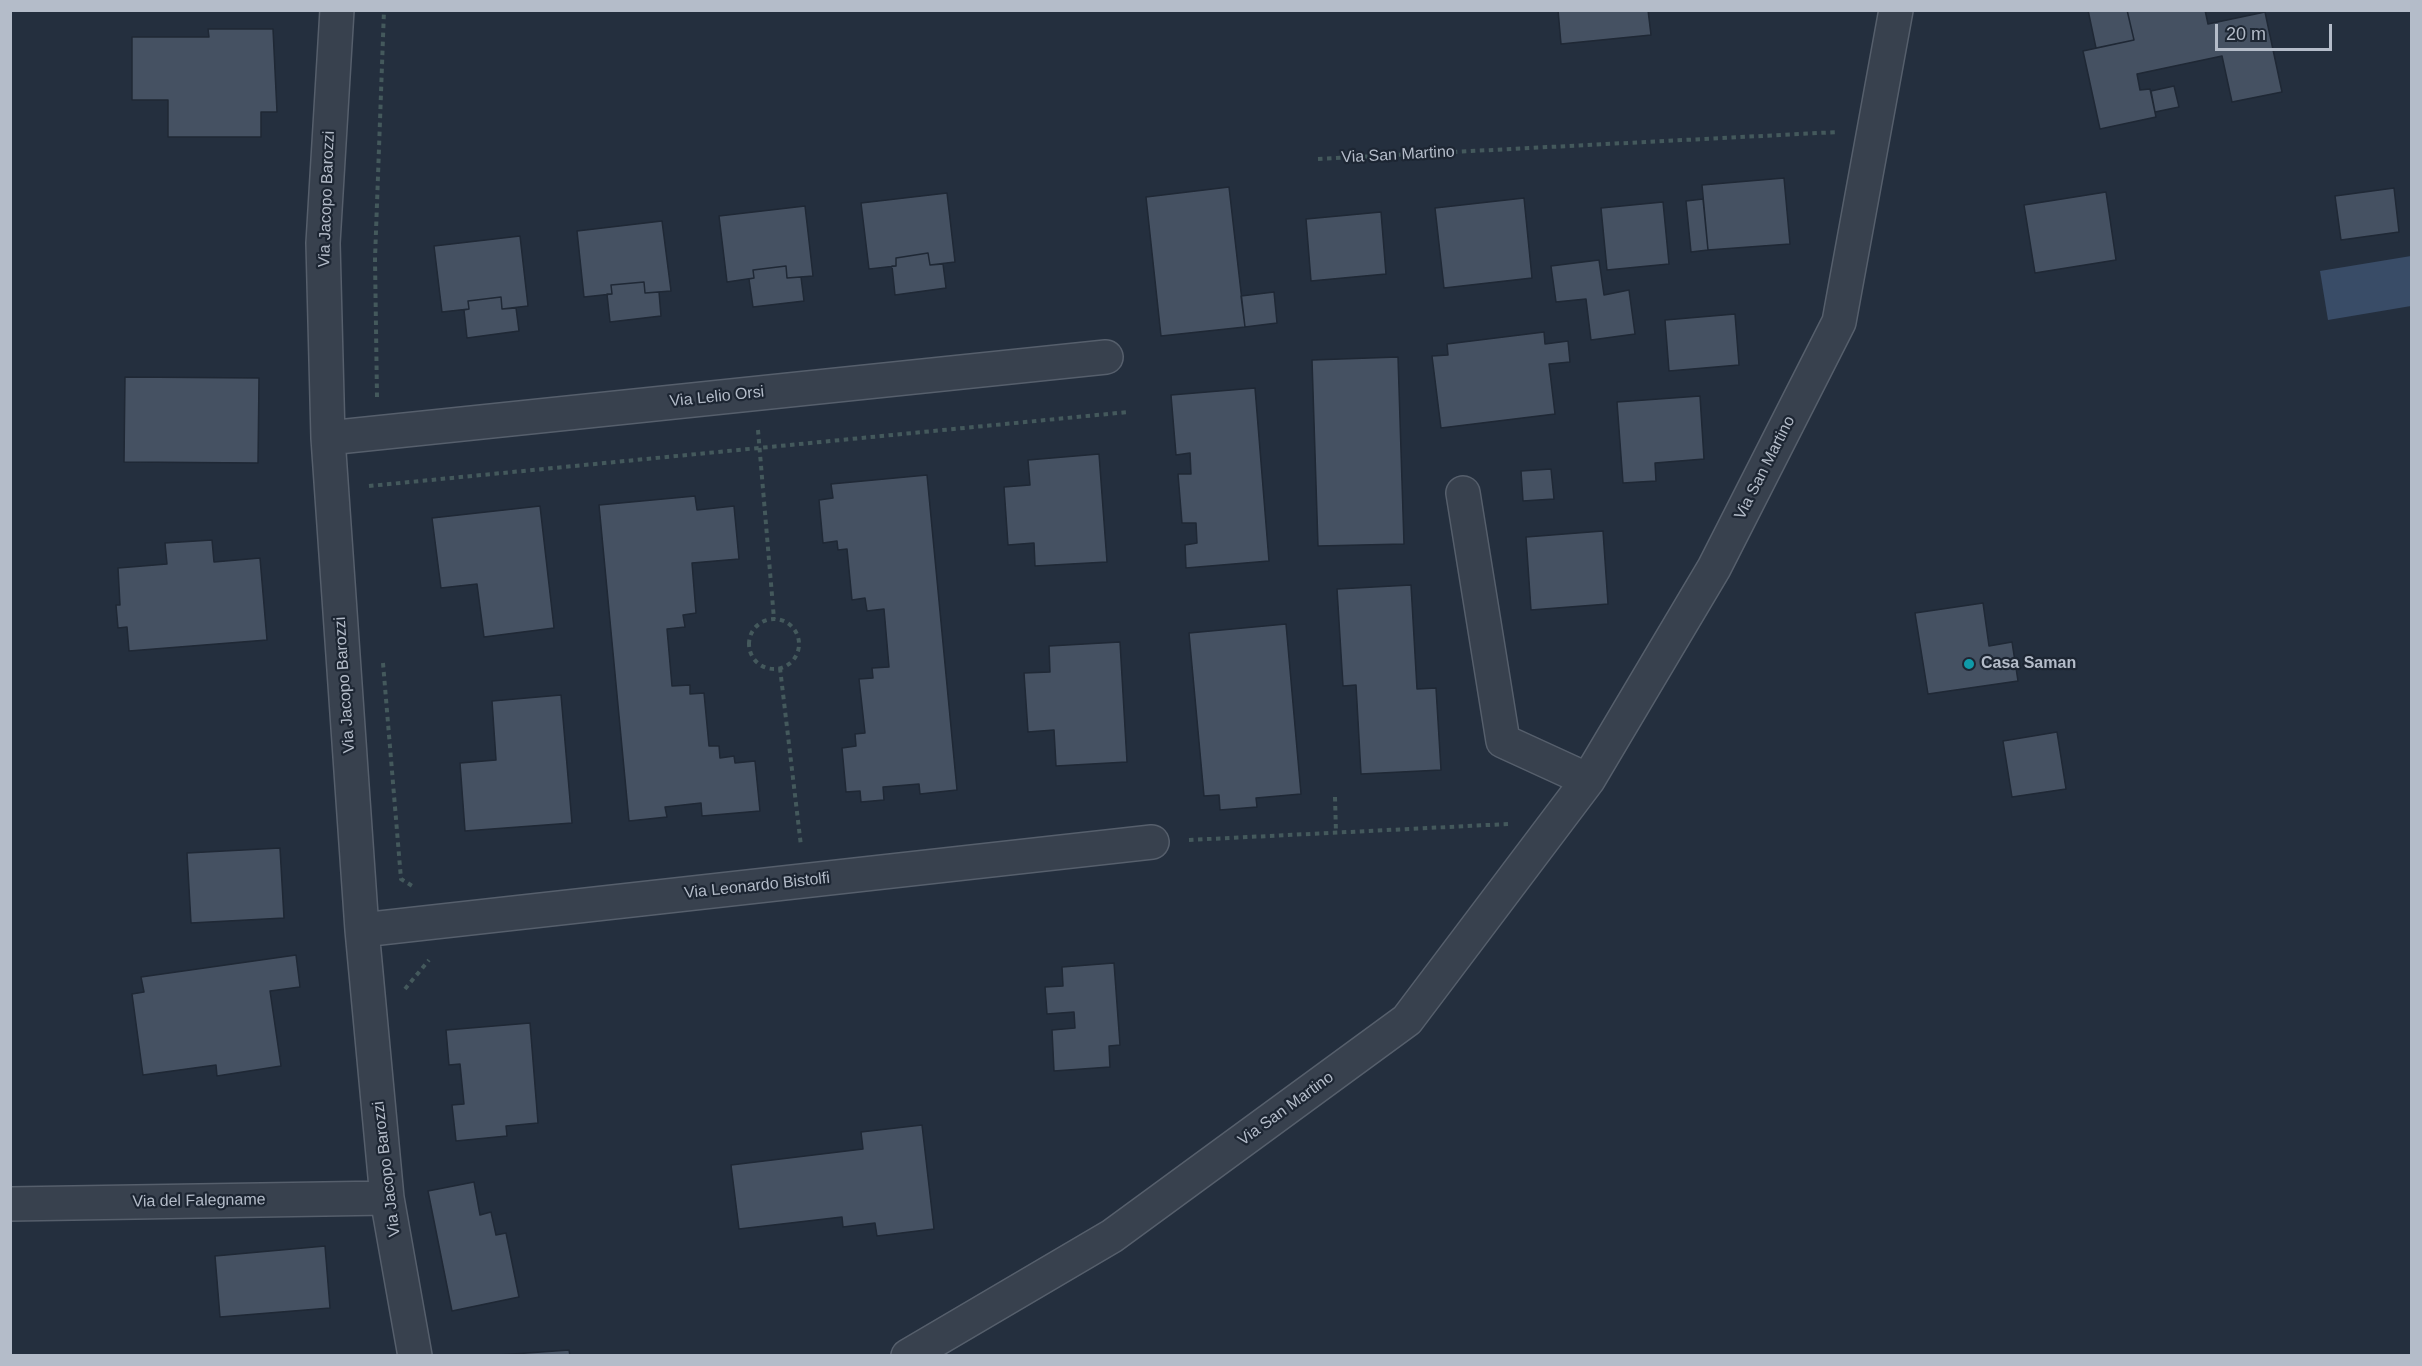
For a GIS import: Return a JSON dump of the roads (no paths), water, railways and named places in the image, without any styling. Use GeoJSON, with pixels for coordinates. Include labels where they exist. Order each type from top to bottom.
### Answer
{"type":"FeatureCollection","features":[{"type":"Feature","properties":{"kind":"street","name":"Via Jacopo Barozzi"},"geometry":{"type":"LineString","coordinates":[[338,10],[323,243],[328,438],[362,930],[387,1198],[415,1356]]}},
{"type":"Feature","properties":{"kind":"street","name":"Via San Martino"},"geometry":{"type":"LineString","coordinates":[[908,1356],[1112,1236],[1407,1020],[1588,780],[1714,568],[1839,322],[1896,10]]}},
{"type":"Feature","properties":{"kind":"street","name":"Via Lelio Orsi"},"geometry":{"type":"LineString","coordinates":[[328,438],[1106,357]]}},
{"type":"Feature","properties":{"kind":"street"},"geometry":{"type":"LineString","coordinates":[[1463,493],[1503,741],[1588,780]]}},
{"type":"Feature","properties":{"kind":"street","name":"Via Leonardo Bistolfi"},"geometry":{"type":"LineString","coordinates":[[362,930],[1152,842]]}},
{"type":"Feature","properties":{"kind":"street","name":"Via del Falegname"},"geometry":{"type":"LineString","coordinates":[[10,1204],[387,1198]]}},
{"type":"Feature","properties":{"kind":"water"},"geometry":{"type":"Polygon","coordinates":[[[2411,256],[2411,306],[2328,320],[2320,271],[2411,256]]]}},
{"type":"Feature","properties":{"kind":"place","name":"Casa Saman"},"geometry":{"type":"Point","coordinates":[1969,664]}}]}
